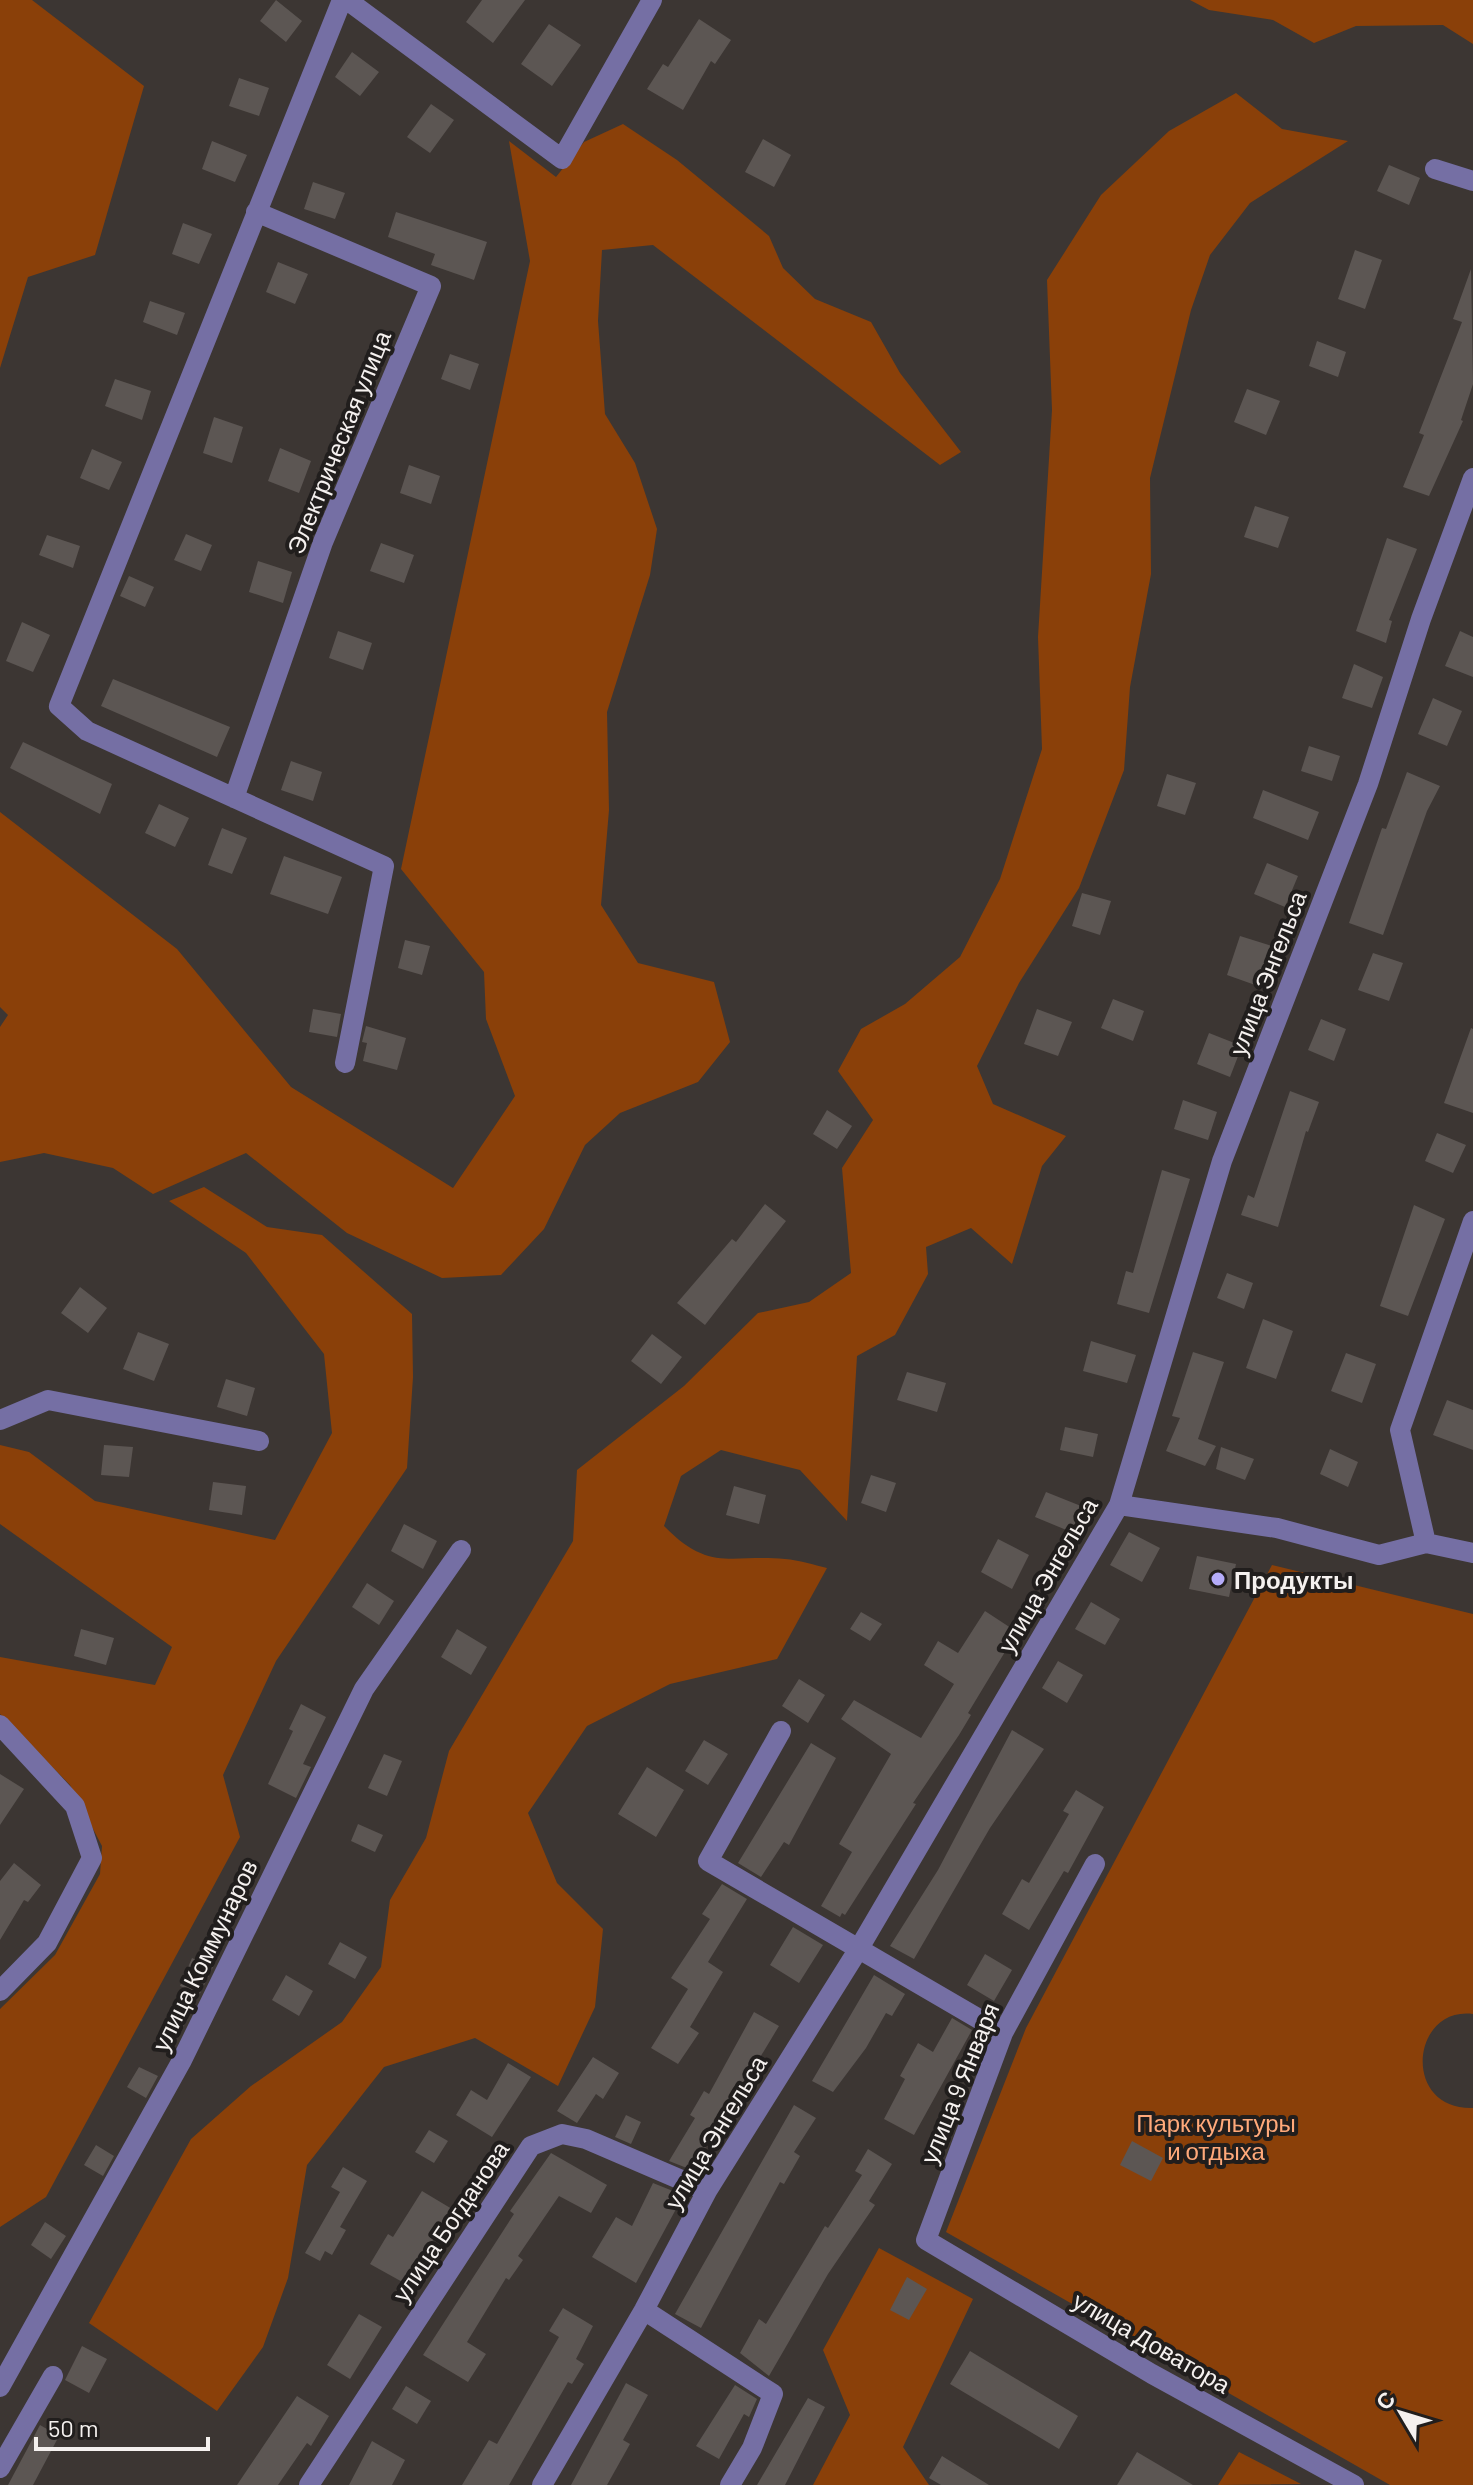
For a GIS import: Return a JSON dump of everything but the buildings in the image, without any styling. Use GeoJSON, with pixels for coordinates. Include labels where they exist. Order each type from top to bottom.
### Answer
{"type":"FeatureCollection","features":[{"type":"Feature","properties":{"kind":"street"},"geometry":{"type":"LineString","coordinates":[[345,1063],[384,866],[87,731],[59,706],[256,212],[345,0],[562,159],[652,0]]}},
{"type":"Feature","properties":{"kind":"street"},"geometry":{"type":"LineString","coordinates":[[1435,169],[1473,181]]}},
{"type":"Feature","properties":{"kind":"street","name":"Электрическая улица"},"geometry":{"type":"LineString","coordinates":[[234,798],[323,542],[431,286],[256,212]]}},
{"type":"Feature","properties":{"kind":"street","name":"улица Энгельса"},"geometry":{"type":"LineString","coordinates":[[542,2485],[644,2310],[707,2191],[858,1950],[1119,1505],[1222,1161],[1368,784],[1421,619],[1473,478]]}},
{"type":"Feature","properties":{"kind":"street"},"geometry":{"type":"LineString","coordinates":[[1426,1543],[1400,1430],[1473,1221]]}},
{"type":"Feature","properties":{"kind":"street"},"geometry":{"type":"LineString","coordinates":[[0,1420],[48,1400],[259,1441]]}},
{"type":"Feature","properties":{"kind":"street"},"geometry":{"type":"LineString","coordinates":[[1119,1505],[1277,1528],[1379,1555],[1426,1543],[1473,1553]]}},
{"type":"Feature","properties":{"kind":"street","name":"улица Коммунаров"},"geometry":{"type":"LineString","coordinates":[[0,2387],[181,2062],[364,1689],[461,1550]]}},
{"type":"Feature","properties":{"kind":"street"},"geometry":{"type":"LineString","coordinates":[[0,1725],[75,1806],[92,1858],[47,1943],[0,1991]]}},
{"type":"Feature","properties":{"kind":"street"},"geometry":{"type":"LineString","coordinates":[[781,1731],[708,1861],[1003,2033]]}},
{"type":"Feature","properties":{"kind":"street","name":"улица 9 Января"},"geometry":{"type":"LineString","coordinates":[[926,2240],[1003,2033],[1095,1864]]}},
{"type":"Feature","properties":{"kind":"street","name":"улица Богданова"},"geometry":{"type":"LineString","coordinates":[[309,2485],[531,2146],[562,2134],[586,2139],[707,2191]]}},
{"type":"Feature","properties":{"kind":"street","name":"улица Доватора"},"geometry":{"type":"LineString","coordinates":[[926,2240],[1152,2374],[1354,2485]]}},
{"type":"Feature","properties":{"kind":"street"},"geometry":{"type":"LineString","coordinates":[[644,2310],[773,2394],[752,2448],[730,2485]]}},
{"type":"Feature","properties":{"kind":"street"},"geometry":{"type":"LineString","coordinates":[[0,2468],[53,2376]]}},
{"type":"Feature","properties":{"kind":"green space"},"geometry":{"type":"Polygon","coordinates":[[[0,0],[32,0],[144,86],[95,255],[28,277],[0,368],[0,0]]]}},
{"type":"Feature","properties":{"kind":"green space"},"geometry":{"type":"Polygon","coordinates":[[[1190,0],[1473,0],[1473,44],[1443,25],[1356,26],[1314,43],[1273,20],[1209,10],[1190,0]]]}},
{"type":"Feature","properties":{"kind":"green space"},"geometry":{"type":"Polygon","coordinates":[[[1236,93],[1282,129],[1348,141],[1250,203],[1210,255],[1191,310],[1150,478],[1151,574],[1130,687],[1124,770],[1079,888],[1019,983],[977,1066],[993,1104],[1066,1136],[1042,1166],[1012,1264],[971,1228],[926,1247],[928,1274],[895,1335],[857,1356],[847,1521],[800,1470],[721,1450],[681,1476],[664,1526],[680,1541],[708,1556],[785,1559],[827,1568],[777,1659],[670,1684],[587,1726],[528,1813],[557,1883],[603,1929],[595,2007],[558,2086],[475,2038],[384,2067],[307,2165],[288,2278],[263,2347],[217,2411],[89,2323],[191,2139],[251,2086],[342,2022],[381,1967],[390,1900],[426,1838],[449,1751],[573,1541],[577,1470],[684,1386],[758,1313],[809,1302],[851,1273],[842,1168],[873,1120],[838,1071],[861,1029],[905,1004],[960,957],[1000,879],[1042,749],[1038,637],[1052,410],[1047,280],[1101,195],[1169,131],[1236,93]]]}},
{"type":"Feature","properties":{"kind":"green space"},"geometry":{"type":"Polygon","coordinates":[[[623,124],[677,160],[769,236],[783,268],[815,299],[871,322],[900,373],[961,452],[940,465],[653,245],[602,250],[598,321],[605,414],[635,463],[657,529],[650,575],[607,712],[609,810],[601,905],[638,963],[714,982],[730,1042],[698,1082],[620,1113],[585,1145],[544,1229],[501,1275],[442,1278],[347,1233],[246,1153],[153,1194],[113,1168],[44,1153],[0,1162],[0,1027],[8,1015],[0,1007],[0,812],[177,949],[291,1087],[453,1188],[515,1096],[486,1019],[484,972],[401,869],[530,261],[509,141],[556,177],[584,142],[623,124]]]}},
{"type":"Feature","properties":{"kind":"green space"},"geometry":{"type":"Polygon","coordinates":[[[204,1187],[267,1227],[322,1235],[412,1314],[413,1377],[407,1468],[276,1661],[223,1775],[240,1837],[46,2197],[0,2227],[0,2009],[55,1955],[100,1874],[102,1846],[70,1785],[0,1714],[0,1657],[155,1685],[172,1647],[0,1524],[0,1445],[29,1452],[95,1501],[275,1540],[332,1433],[324,1354],[246,1253],[169,1201],[204,1187]]]}},
{"type":"Feature","properties":{"kind":"green space","name":"Парк культуры и отдыха"},"geometry":{"type":"Polygon","coordinates":[[[1272,1565],[1473,1614],[1473,2014],[1452,2016],[1437,2026],[1427,2041],[1423,2059],[1425,2077],[1434,2093],[1450,2104],[1473,2108],[1473,2485],[1390,2485],[946,2232],[1026,2028],[1272,1565]]]}},
{"type":"Feature","properties":{"kind":"green space"},"geometry":{"type":"Polygon","coordinates":[[[879,2248],[973,2299],[903,2447],[929,2485],[813,2485],[850,2415],[823,2350],[879,2248]]]}},
{"type":"Feature","properties":{"kind":"green space"},"geometry":{"type":"Polygon","coordinates":[[[1239,2452],[1301,2484],[1218,2485],[1239,2452]]]}},
{"type":"Feature","properties":{"kind":"place","name":"Продукты"},"geometry":{"type":"Point","coordinates":[1218,1579]}}]}
